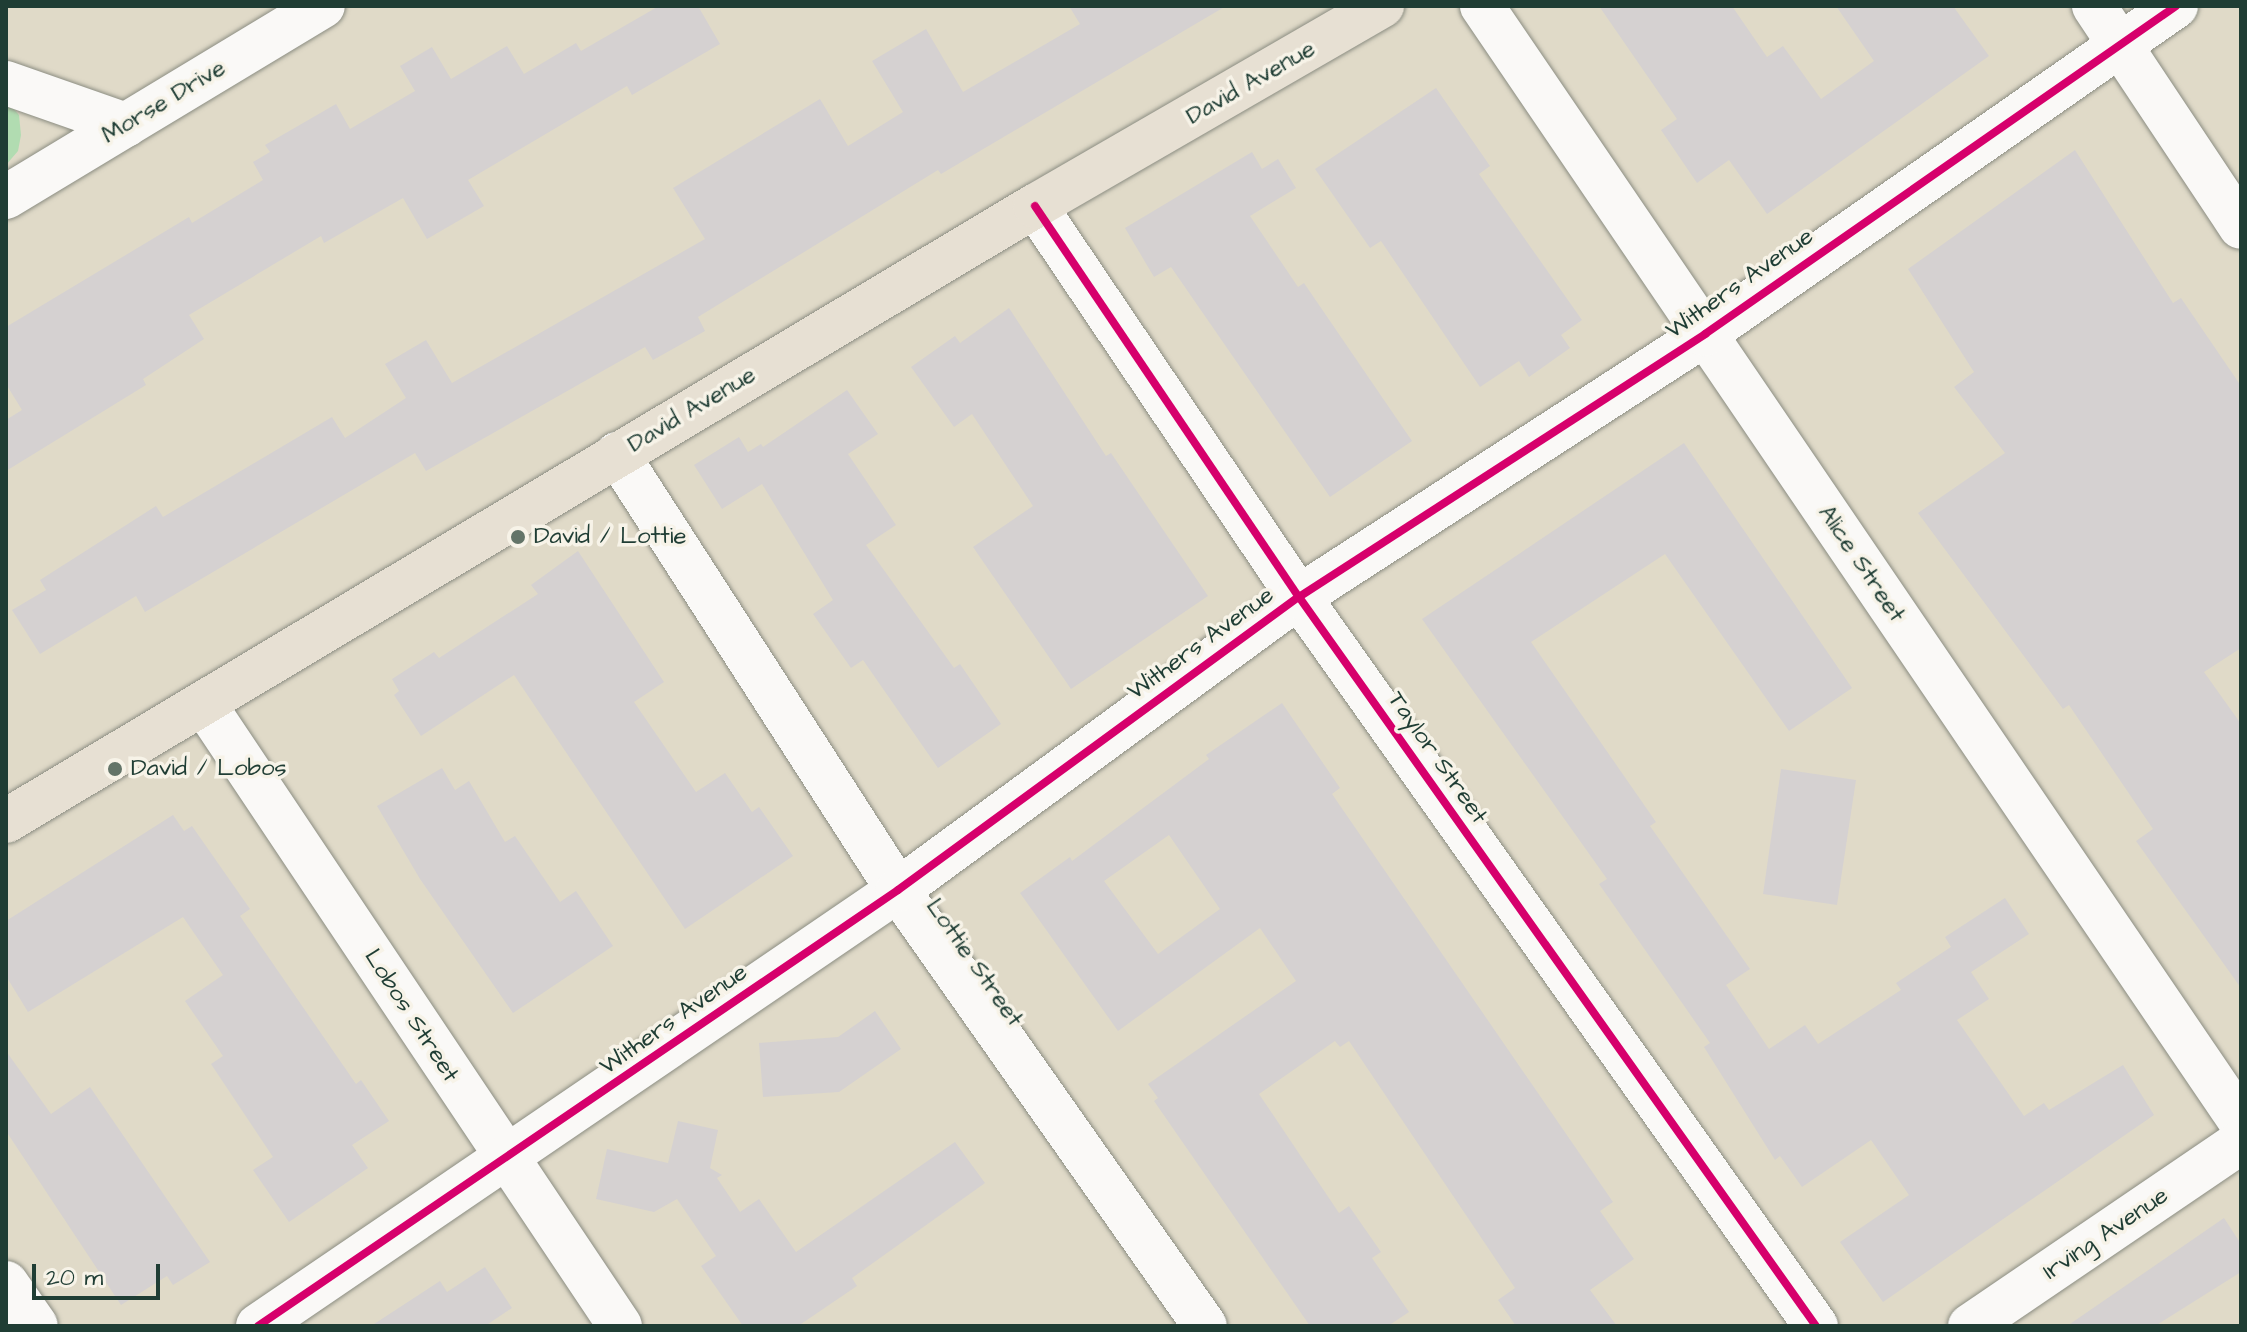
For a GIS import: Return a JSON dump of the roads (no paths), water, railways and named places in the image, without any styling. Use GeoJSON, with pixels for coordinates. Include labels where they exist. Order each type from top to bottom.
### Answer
{"type":"FeatureCollection","features":[{"type":"Feature","properties":{"kind":"main road","name":"David Avenue"},"geometry":{"type":"LineString","coordinates":[[6,821],[1035,206],[1382,6]]}},
{"type":"Feature","properties":{"kind":"street","name":"Morse Drive"},"geometry":{"type":"LineString","coordinates":[[6,197],[323,6]]}},
{"type":"Feature","properties":{"kind":"street","name":"Alice Street"},"geometry":{"type":"LineString","coordinates":[[1482,6],[2241,1122]]}},
{"type":"Feature","properties":{"kind":"street"},"geometry":{"type":"LineString","coordinates":[[2094,6],[2241,227]]}},
{"type":"Feature","properties":{"kind":"street","name":"Withers Avenue"},"geometry":{"type":"LineString","coordinates":[[258,1326],[506,1160],[898,890],[1299,597],[1705,334],[2176,6]]}},
{"type":"Feature","properties":{"kind":"street"},"geometry":{"type":"LineString","coordinates":[[6,83],[126,125]]}},
{"type":"Feature","properties":{"kind":"street","name":"Taylor Street"},"geometry":{"type":"LineString","coordinates":[[1035,206],[1299,597],[1816,1326]]}},
{"type":"Feature","properties":{"kind":"street","name":"Lottie Street"},"geometry":{"type":"LineString","coordinates":[[617,454],[898,890],[1205,1326]]}},
{"type":"Feature","properties":{"kind":"street","name":"Lobos Street"},"geometry":{"type":"LineString","coordinates":[[204,704],[506,1160],[620,1326]]}},
{"type":"Feature","properties":{"kind":"street","name":"Irving Avenue"},"geometry":{"type":"LineString","coordinates":[[1970,1326],[2241,1142]]}},
{"type":"Feature","properties":{"kind":"street"},"geometry":{"type":"LineString","coordinates":[[6,1283],[36,1326]]}},
{"type":"Feature","properties":{"kind":"place","name":"David / Lottie"},"geometry":{"type":"Point","coordinates":[518,537]}},
{"type":"Feature","properties":{"kind":"place","name":"David / Lobos"},"geometry":{"type":"Point","coordinates":[115,769]}}]}
